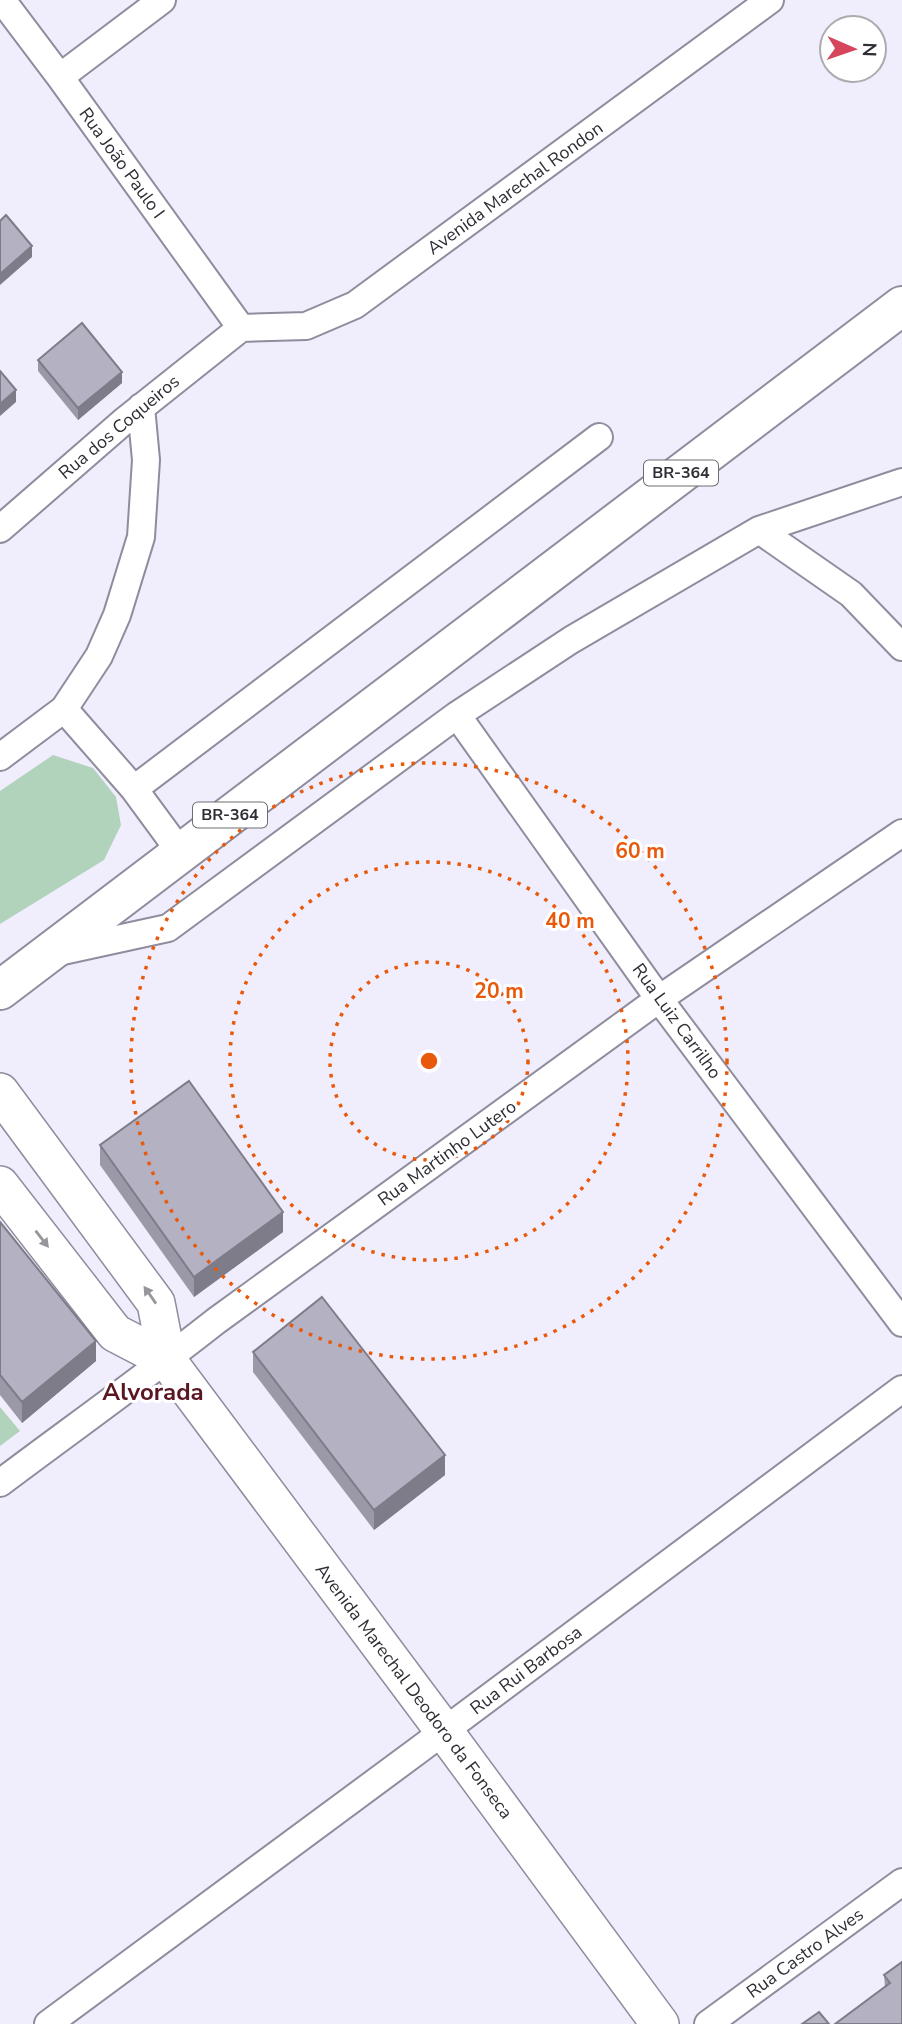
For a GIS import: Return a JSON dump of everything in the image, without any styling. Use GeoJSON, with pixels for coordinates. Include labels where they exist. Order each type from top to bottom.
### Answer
{"type":"FeatureCollection","features":[{"type":"Feature","properties":{"kind":"highway","name":"BR-364"},"geometry":{"type":"LineString","coordinates":[[0,990],[902,306]]}},
{"type":"Feature","properties":{"kind":"main road","name":"Avenida Marechal Deodoro da Fonseca"},"geometry":{"type":"LineString","coordinates":[[0,1093],[156,1303],[167,1360],[660,2024]]}},
{"type":"Feature","properties":{"kind":"main road","name":"Avenida Marechal Deodoro da Fonseca"},"geometry":{"type":"LineString","coordinates":[[0,1185],[114,1333],[167,1360]]}},
{"type":"Feature","properties":{"kind":"street","name":"Rua João Paulo I"},"geometry":{"type":"LineString","coordinates":[[2,0],[241,328]]}},
{"type":"Feature","properties":{"kind":"street"},"geometry":{"type":"LineString","coordinates":[[60,77],[162,0]]}},
{"type":"Feature","properties":{"kind":"street","name":"Avenida Marechal Rondon"},"geometry":{"type":"LineString","coordinates":[[241,328],[306,326],[355,305],[770,0]]}},
{"type":"Feature","properties":{"kind":"street","name":"Rua dos Coqueiros"},"geometry":{"type":"LineString","coordinates":[[0,529],[141,407],[241,328]]}},
{"type":"Feature","properties":{"kind":"street"},"geometry":{"type":"LineString","coordinates":[[0,757],[64,709],[99,656],[117,615],[141,537],[146,460],[141,407]]}},
{"type":"Feature","properties":{"kind":"street"},"geometry":{"type":"LineString","coordinates":[[134,789],[599,437]]}},
{"type":"Feature","properties":{"kind":"street"},"geometry":{"type":"LineString","coordinates":[[46,955],[168,928],[457,715],[571,640],[759,530],[902,482]]}},
{"type":"Feature","properties":{"kind":"street"},"geometry":{"type":"LineString","coordinates":[[759,530],[851,594],[902,647]]}},
{"type":"Feature","properties":{"kind":"street"},"geometry":{"type":"LineString","coordinates":[[64,709],[134,789],[181,853]]}},
{"type":"Feature","properties":{"kind":"street","name":"Rua Luiz Carrilho"},"geometry":{"type":"LineString","coordinates":[[457,715],[659,999],[902,1323]]}},
{"type":"Feature","properties":{"kind":"street","name":"Rua Martinho Lutero"},"geometry":{"type":"LineString","coordinates":[[0,1483],[216,1321],[659,999],[902,833]]}},
{"type":"Feature","properties":{"kind":"street","name":"Rua Rui Barbosa"},"geometry":{"type":"LineString","coordinates":[[48,2024],[902,1389]]}},
{"type":"Feature","properties":{"kind":"street","name":"Rua Castro Alves"},"geometry":{"type":"LineString","coordinates":[[708,2024],[902,1882]]}},
{"type":"Feature","properties":{"kind":"green space"},"geometry":{"type":"Polygon","coordinates":[[[53,755],[93,768],[116,797],[121,825],[104,860],[0,924],[0,791],[53,755]]]}},
{"type":"Feature","properties":{"kind":"green space"},"geometry":{"type":"Polygon","coordinates":[[[0,1407],[20,1431],[0,1446],[0,1407]]]}},
{"type":"Feature","properties":{"kind":"building"},"geometry":{"type":"Polygon","coordinates":[[[6,215],[32,246],[0,274],[0,221],[6,215]]]}},
{"type":"Feature","properties":{"kind":"building"},"geometry":{"type":"Polygon","coordinates":[[[82,323],[122,372],[78,408],[38,360],[82,323]]]}},
{"type":"Feature","properties":{"kind":"building"},"geometry":{"type":"Polygon","coordinates":[[[0,371],[16,390],[0,404],[0,371]]]}},
{"type":"Feature","properties":{"kind":"building"},"geometry":{"type":"Polygon","coordinates":[[[189,1081],[283,1212],[194,1277],[100,1145],[189,1081]]]}},
{"type":"Feature","properties":{"kind":"building"},"geometry":{"type":"Polygon","coordinates":[[[0,1222],[96,1341],[22,1402],[0,1375],[0,1222]]]}},
{"type":"Feature","properties":{"kind":"building"},"geometry":{"type":"Polygon","coordinates":[[[322,1297],[445,1455],[374,1510],[253,1352],[322,1297]]]}},
{"type":"Feature","properties":{"kind":"building"},"geometry":{"type":"Polygon","coordinates":[[[902,1962],[902,2024],[835,2024],[890,1983],[884,1975],[902,1962]]]}},
{"type":"Feature","properties":{"kind":"building"},"geometry":{"type":"Polygon","coordinates":[[[819,2012],[829,2024],[802,2024],[819,2012]]]}},
{"type":"Feature","properties":{"kind":"district","name":"Alvorada"},"geometry":{"type":"Point","coordinates":[153,1392]}}]}
